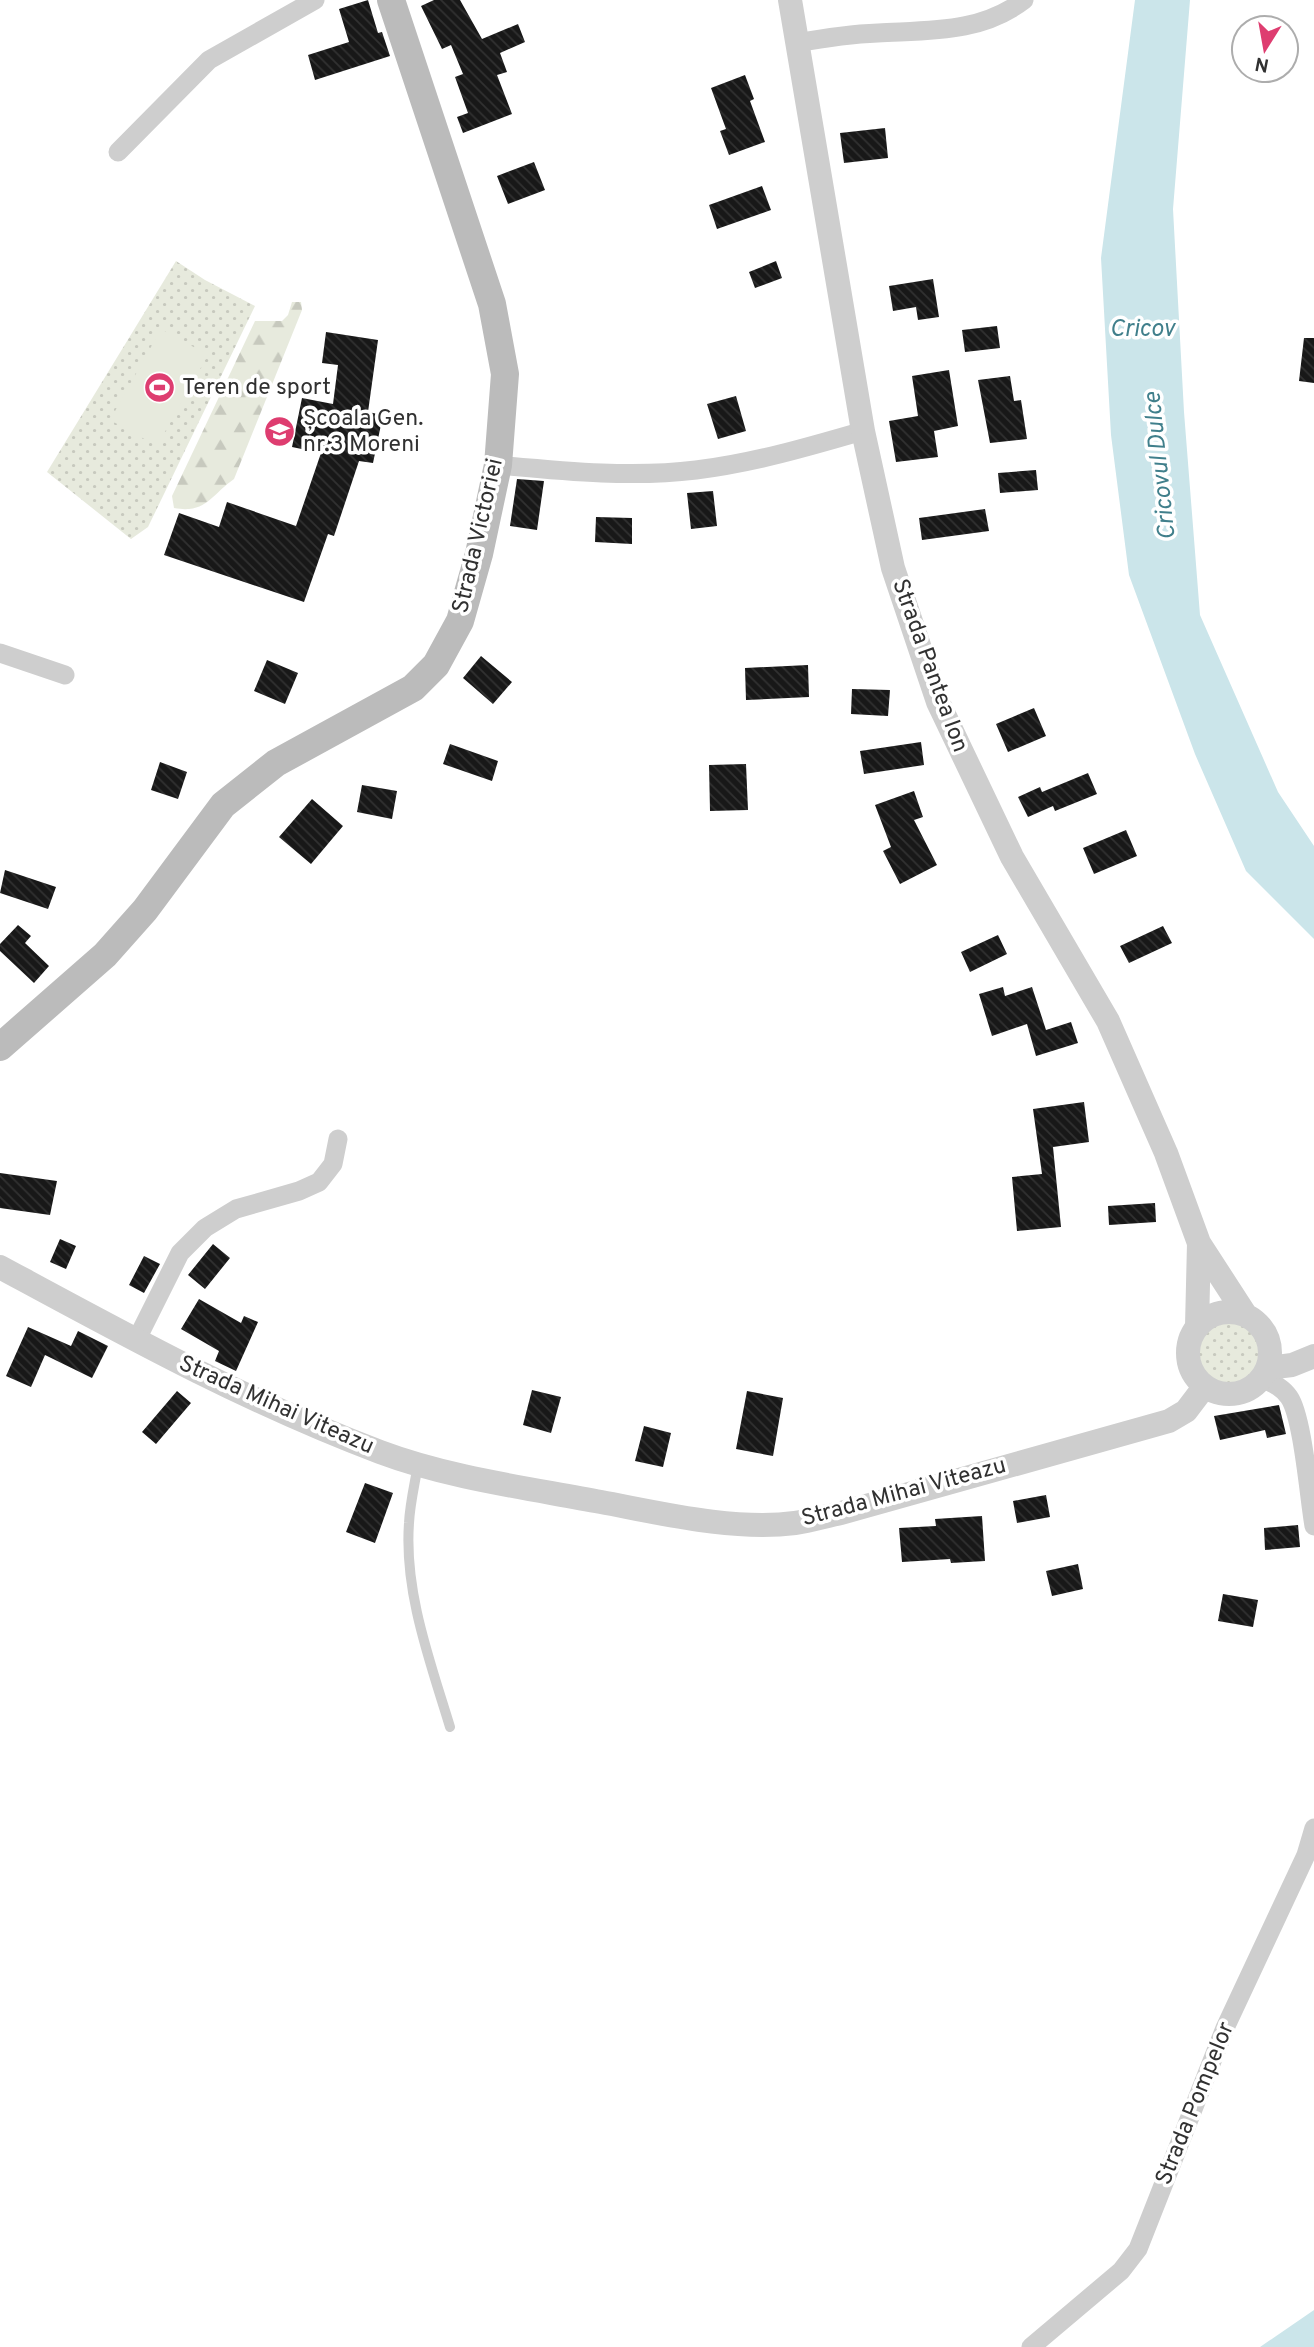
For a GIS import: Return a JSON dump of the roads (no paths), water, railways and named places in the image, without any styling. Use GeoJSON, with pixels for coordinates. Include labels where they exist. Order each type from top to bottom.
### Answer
{"type":"FeatureCollection","features":[{"type":"Feature","properties":{"kind":"main road","name":"Strada Victoriei"},"geometry":{"type":"LineString","coordinates":[[0,1047],[105,955],[153,899],[223,805],[250,780],[276,763],[413,688],[436,666],[460,621],[472,583],[498,465],[505,374],[492,304],[391,0]]}},
{"type":"Feature","properties":{"kind":"street"},"geometry":{"type":"LineString","coordinates":[[118,152],[209,60],[315,0]]}},
{"type":"Feature","properties":{"kind":"street","name":"Strada Pantea Ion"},"geometry":{"type":"LineString","coordinates":[[790,0],[863,431],[894,568],[938,702],[1012,857],[1108,1021],[1162,1141],[1199,1243],[1245,1314]]}},
{"type":"Feature","properties":{"kind":"street"},"geometry":{"type":"LineString","coordinates":[[797,43],[834,36],[929,32],[971,26],[993,19],[1024,0]]}},
{"type":"Feature","properties":{"kind":"street"},"geometry":{"type":"LineString","coordinates":[[498,465],[644,474],[696,470],[753,460],[863,431]]}},
{"type":"Feature","properties":{"kind":"street"},"geometry":{"type":"LineString","coordinates":[[0,653],[65,675]]}},
{"type":"Feature","properties":{"kind":"street"},"geometry":{"type":"LineString","coordinates":[[136,1341],[180,1254],[205,1228],[236,1209],[299,1191],[319,1182],[333,1164],[338,1139]]}},
{"type":"Feature","properties":{"kind":"street","name":"Strada Pantea Ion"},"geometry":{"type":"LineString","coordinates":[[1197,1326],[1199,1243]]}},
{"type":"Feature","properties":{"kind":"street","name":"Strada Mihai Viteazu"},"geometry":{"type":"LineString","coordinates":[[0,1267],[213,1381],[380,1452],[418,1464],[678,1516],[765,1524],[795,1523],[1149,1428],[1186,1411],[1205,1386]]}},
{"type":"Feature","properties":{"kind":"street"},"geometry":{"type":"LineString","coordinates":[[1265,1373],[1269,1342],[1256,1321],[1245,1314],[1219,1312],[1197,1326],[1191,1338],[1190,1364],[1205,1386],[1228,1394],[1241,1392],[1265,1373],[1314,1356]]}},
{"type":"Feature","properties":{"kind":"street"},"geometry":{"type":"LineString","coordinates":[[1265,1373],[1290,1398],[1296,1417],[1314,1526]]}},
{"type":"Feature","properties":{"kind":"street","name":"Strada Pompelor"},"geometry":{"type":"LineString","coordinates":[[1031,2347],[1121,2271],[1138,2249],[1225,2028],[1306,1855],[1314,1828]]}},
{"type":"Feature","properties":{"kind":"lane"},"geometry":{"type":"LineString","coordinates":[[418,1464],[409,1522],[412,1587],[423,1639],[450,1727]]}},
{"type":"Feature","properties":{"kind":"water","name":"Cricov"},"geometry":{"type":"Polygon","coordinates":[[[1135,0],[1190,0],[1173,209],[1184,412],[1200,615],[1278,792],[1314,846],[1314,939],[1246,871],[1195,754],[1129,575],[1111,435],[1101,258],[1135,0]]]}},
{"type":"Feature","properties":{"kind":"water"},"geometry":{"type":"Polygon","coordinates":[[[1314,2310],[1314,2347],[1260,2347],[1314,2310]]]}},
{"type":"Feature","properties":{"kind":"place","name":"Teren de sport"},"geometry":{"type":"Point","coordinates":[159,388]}},
{"type":"Feature","properties":{"kind":"place","name":"Școala Gen. nr.3 Moreni"},"geometry":{"type":"Point","coordinates":[280,432]}},
{"type":"Feature","properties":{"kind":"water label","name":"Cricovul Dulce"},"geometry":{"type":"Point","coordinates":[1161,466]}}]}
